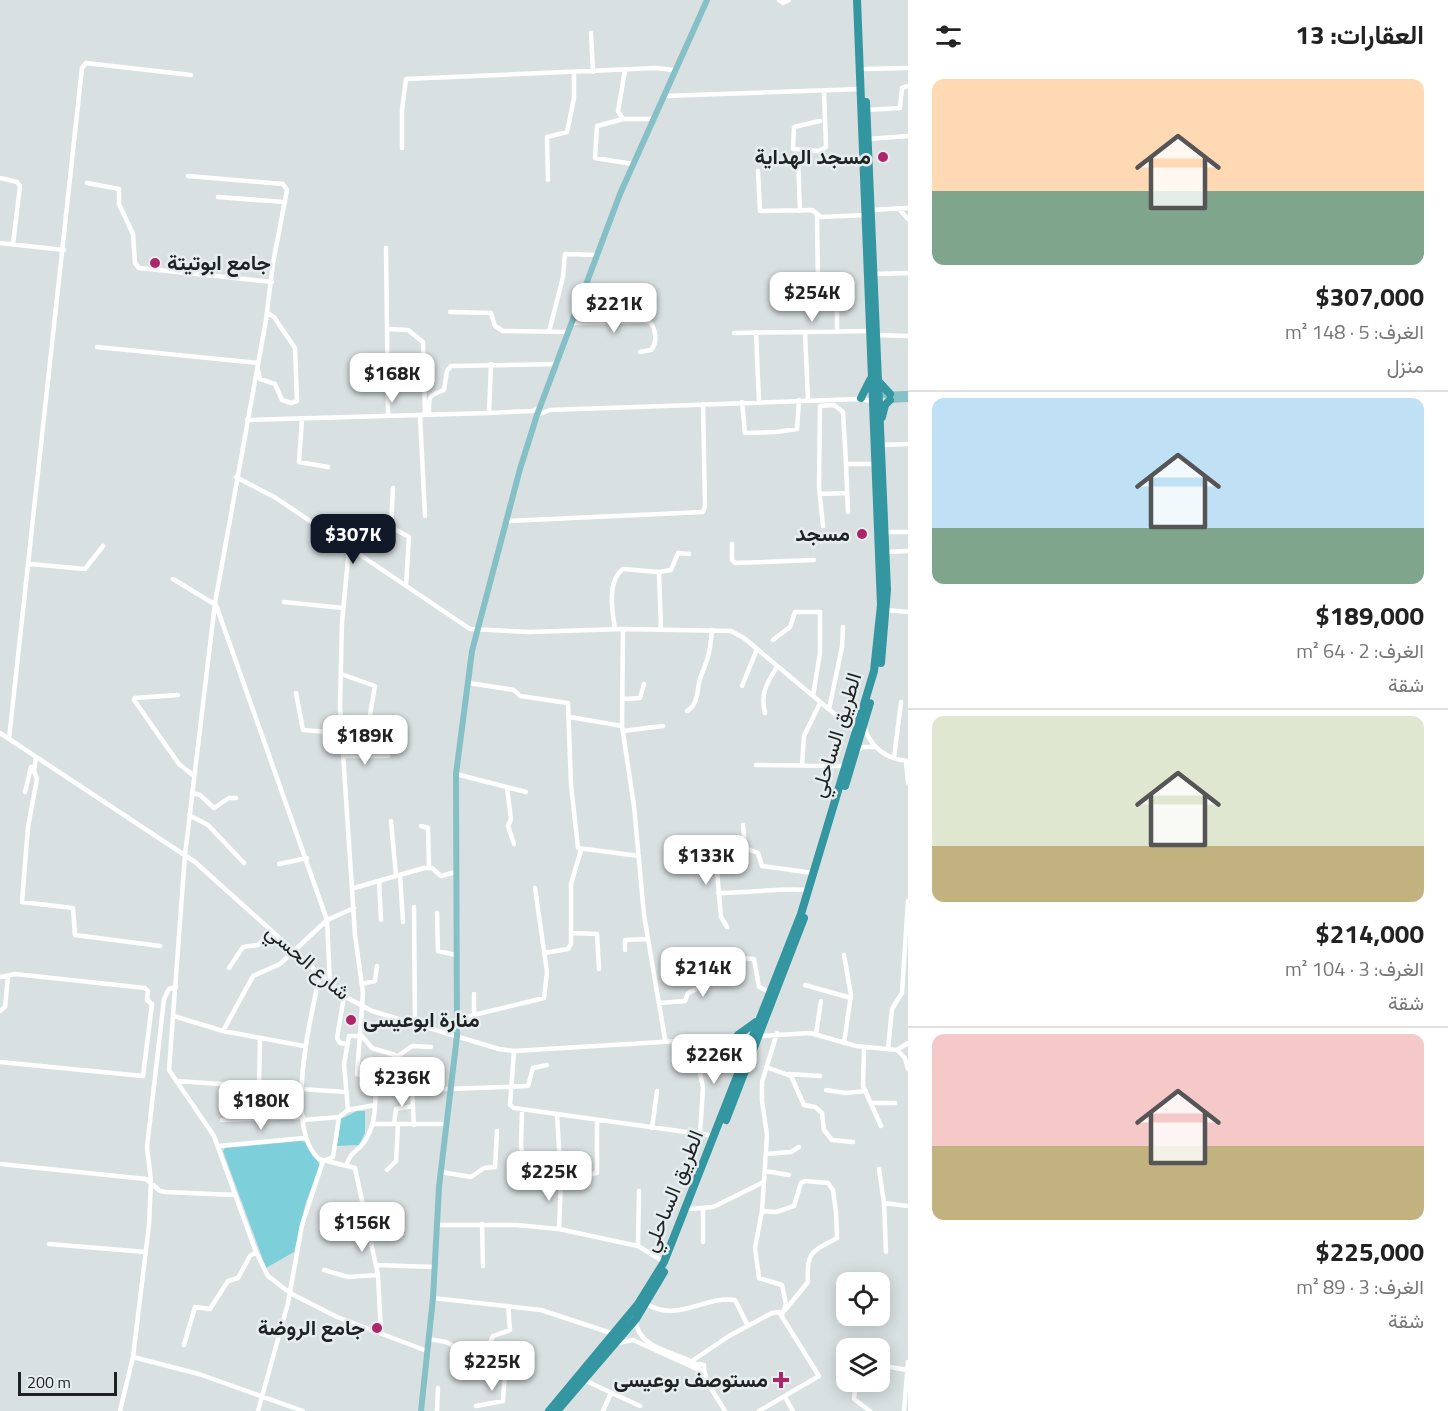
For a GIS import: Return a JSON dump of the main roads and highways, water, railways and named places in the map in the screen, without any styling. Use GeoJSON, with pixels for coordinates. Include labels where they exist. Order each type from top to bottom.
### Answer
{"type":"FeatureCollection","features":[{"type":"Feature","properties":{"kind":"highway","name":"الطريق الساحلي"},"geometry":{"type":"LineString","coordinates":[[857,0],[874,274],[873,333]]}},
{"type":"Feature","properties":{"kind":"highway","name":"الطريق الساحلي"},"geometry":{"type":"LineString","coordinates":[[557,1411],[636,1319],[647,1304],[665,1270],[798,935],[864,727],[882,659],[887,610],[879,424],[874,378],[862,0]]}},
{"type":"Feature","properties":{"kind":"highway"},"geometry":{"type":"LineString","coordinates":[[873,416],[861,399],[874,378],[890,397],[879,424]]}},
{"type":"Feature","properties":{"kind":"highway","name":"الطريق الساحلي"},"geometry":{"type":"LineString","coordinates":[[549,1411],[615,1334],[663,1265],[747,1049],[757,1034],[758,1020],[771,992],[808,890],[877,660],[880,624],[874,464],[875,398]]}},
{"type":"Feature","properties":{"kind":"highway"},"geometry":{"type":"LineString","coordinates":[[747,1049],[745,1042],[738,1035],[758,1020]]}},
{"type":"Feature","properties":{"kind":"main road"},"geometry":{"type":"LineString","coordinates":[[421,1411],[433,1298],[441,1172],[457,1036],[456,774],[477,631],[537,415],[633,164],[707,0]]}},
{"type":"Feature","properties":{"kind":"main road"},"geometry":{"type":"LineString","coordinates":[[875,398],[908,394]]}},
{"type":"Feature","properties":{"kind":"main road"},"geometry":{"type":"LineString","coordinates":[[890,397],[908,399]]}},
{"type":"Feature","properties":{"kind":"place","name":"مسجد الهداية"},"geometry":{"type":"Point","coordinates":[883,157]}},
{"type":"Feature","properties":{"kind":"place","name":"جامع ابوتيتة"},"geometry":{"type":"Point","coordinates":[155,263]}},
{"type":"Feature","properties":{"kind":"place","name":"مسجد"},"geometry":{"type":"Point","coordinates":[862,534]}},
{"type":"Feature","properties":{"kind":"place","name":"منارة ابوعيسى"},"geometry":{"type":"Point","coordinates":[351,1020]}},
{"type":"Feature","properties":{"kind":"place","name":"جامع الروضة"},"geometry":{"type":"Point","coordinates":[377,1328]}},
{"type":"Feature","properties":{"kind":"place","name":"مستوصف بوعيسى"},"geometry":{"type":"Point","coordinates":[781,1380]}}]}
